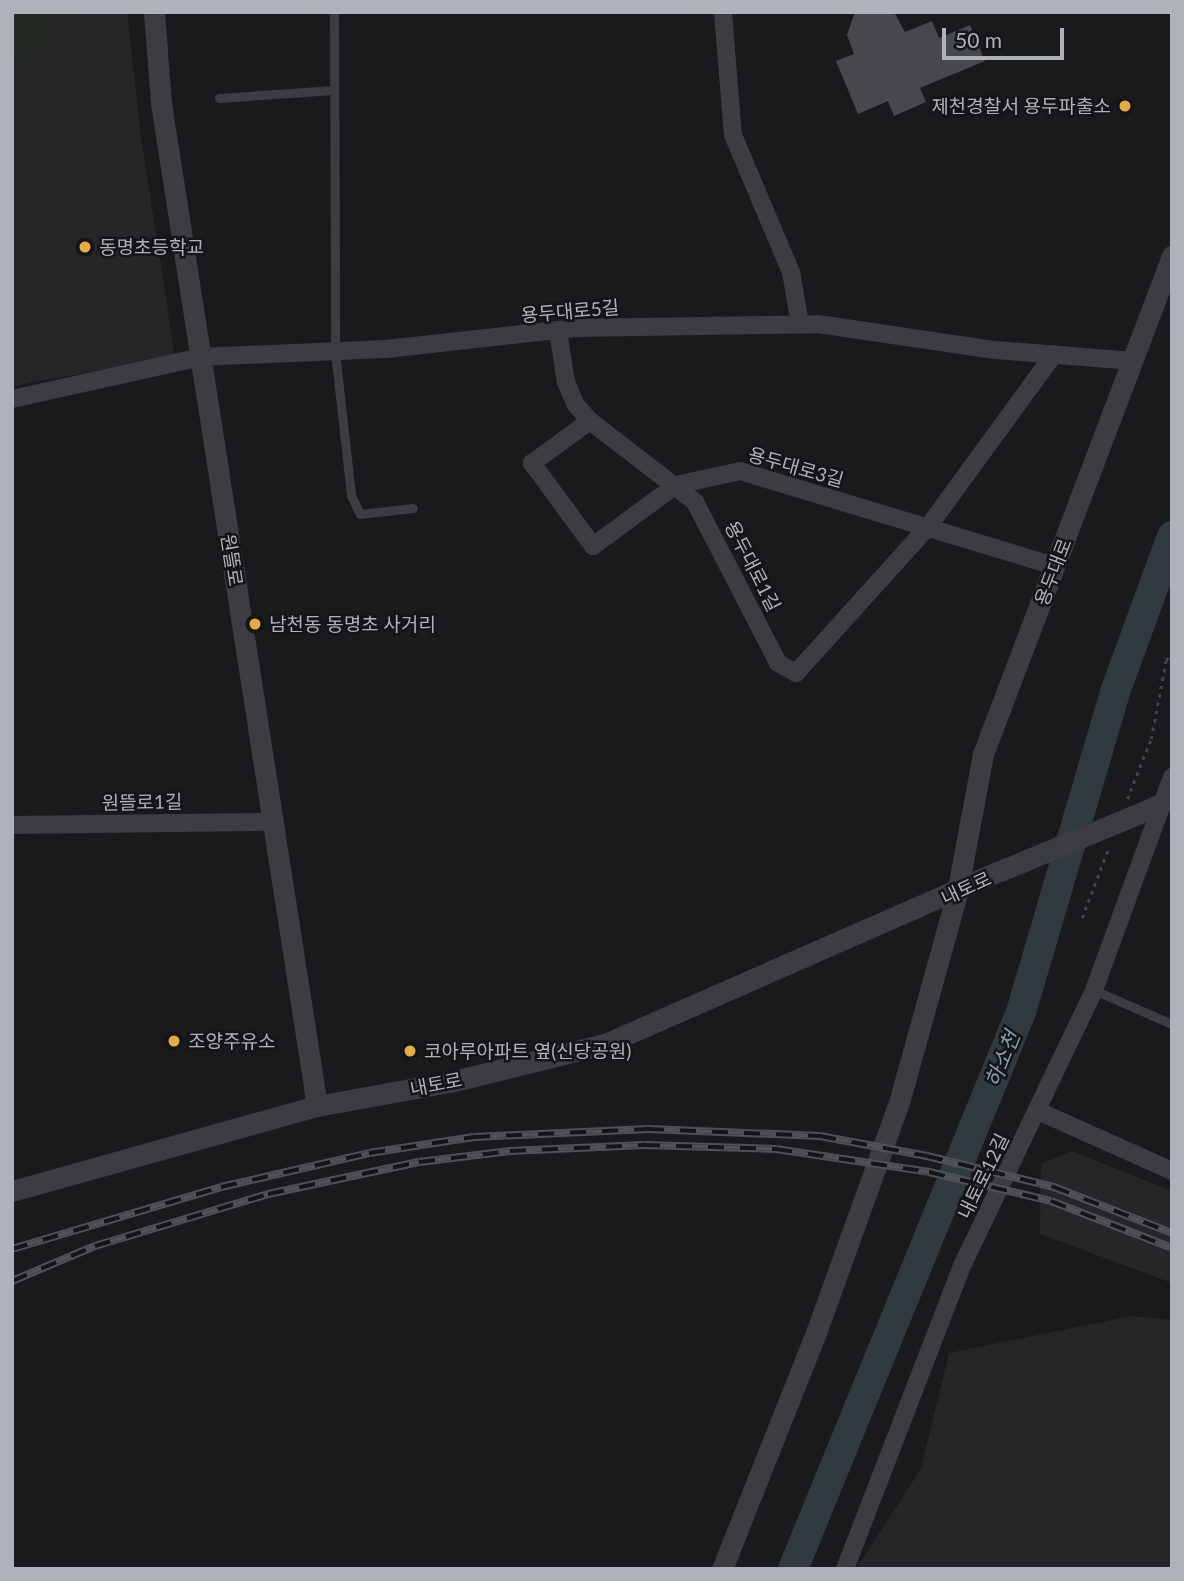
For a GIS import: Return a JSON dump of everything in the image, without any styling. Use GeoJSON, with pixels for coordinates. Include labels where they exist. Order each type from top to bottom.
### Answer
{"type":"FeatureCollection","features":[{"type":"Feature","properties":{"kind":"street","name":"원뜰로"},"geometry":{"type":"LineString","coordinates":[[154,12],[160,103],[317,1106]]}},
{"type":"Feature","properties":{"kind":"street"},"geometry":{"type":"LineString","coordinates":[[723,12],[733,135],[791,272],[800,324]]}},
{"type":"Feature","properties":{"kind":"street","name":"용두대로"},"geometry":{"type":"LineString","coordinates":[[722,1569],[817,1330],[900,1099],[957,893],[983,754],[1172,256]]}},
{"type":"Feature","properties":{"kind":"street","name":"용두대로5길"},"geometry":{"type":"LineString","coordinates":[[12,399],[201,357],[335,352],[558,331],[800,324],[1134,361]]}},
{"type":"Feature","properties":{"kind":"street","name":"용두대로1길"},"geometry":{"type":"LineString","coordinates":[[558,331],[566,382],[590,421],[695,502],[778,663],[796,673],[928,527]]}},
{"type":"Feature","properties":{"kind":"street"},"geometry":{"type":"LineString","coordinates":[[928,527],[1054,354]]}},
{"type":"Feature","properties":{"kind":"street","name":"용두대로3길"},"geometry":{"type":"LineString","coordinates":[[590,421],[532,463],[593,546],[676,485],[740,471],[1055,566]]}},
{"type":"Feature","properties":{"kind":"street","name":"내토로12길"},"geometry":{"type":"LineString","coordinates":[[845,1569],[962,1266],[1094,990],[1172,777]]}},
{"type":"Feature","properties":{"kind":"street","name":"내토로"},"geometry":{"type":"LineString","coordinates":[[12,1191],[317,1106],[468,1078],[606,1044],[1161,804]]}},
{"type":"Feature","properties":{"kind":"street","name":"원뜰로1길"},"geometry":{"type":"LineString","coordinates":[[12,825],[272,822]]}},
{"type":"Feature","properties":{"kind":"street"},"geometry":{"type":"LineString","coordinates":[[1038,1111],[1172,1171]]}},
{"type":"Feature","properties":{"kind":"lane"},"geometry":{"type":"LineString","coordinates":[[334,12],[335,352],[355,508],[360,514],[377,515],[413,508]]}},
{"type":"Feature","properties":{"kind":"lane"},"geometry":{"type":"LineString","coordinates":[[219,98],[334,90]]}},
{"type":"Feature","properties":{"kind":"lane"},"geometry":{"type":"LineString","coordinates":[[1094,990],[1172,1024]]}},
{"type":"Feature","properties":{"kind":"path"},"geometry":{"type":"LineString","coordinates":[[1126,803],[1151,738],[1166,660],[1172,653]]}},
{"type":"Feature","properties":{"kind":"path"},"geometry":{"type":"LineString","coordinates":[[1082,918],[1111,841]]}},
{"type":"Feature","properties":{"kind":"shaded area"},"geometry":{"type":"Polygon","coordinates":[[[12,12],[106,12],[55,18],[43,54],[12,61],[12,12]]]}},
{"type":"Feature","properties":{"kind":"shaded area","name":"동명초등학교"},"geometry":{"type":"Polygon","coordinates":[[[127,12],[141,137],[175,357],[12,386],[12,61],[43,54],[55,18],[127,12]]]}},
{"type":"Feature","properties":{"kind":"shaded area"},"geometry":{"type":"Polygon","coordinates":[[[1072,1151],[1172,1191],[1172,1283],[1040,1234],[1041,1164],[1072,1151]]]}},
{"type":"Feature","properties":{"kind":"shaded area"},"geometry":{"type":"Polygon","coordinates":[[[1132,1316],[1172,1320],[1172,1569],[856,1569],[921,1469],[949,1353],[1132,1316]]]}},
{"type":"Feature","properties":{"kind":"building"},"geometry":{"type":"Polygon","coordinates":[[[855,12],[894,12],[905,32],[932,21],[939,38],[970,25],[985,61],[920,88],[926,102],[894,116],[888,101],[858,114],[836,61],[854,54],[847,35],[855,12]]]}},
{"type":"Feature","properties":{"kind":"waterway","name":"하소천"},"geometry":{"type":"LineString","coordinates":[[793,1569],[1021,1012],[1115,692],[1172,536]]}},
{"type":"Feature","properties":{"kind":"railway"},"geometry":{"type":"LineString","coordinates":[[12,1249],[221,1187],[369,1153],[474,1137],[648,1129],[820,1136],[927,1156],[1054,1187],[1172,1233]]}},
{"type":"Feature","properties":{"kind":"railway"},"geometry":{"type":"LineString","coordinates":[[12,1281],[95,1246],[268,1194],[419,1162],[510,1151],[644,1145],[776,1149],[929,1172],[1051,1201],[1172,1248]]}},
{"type":"Feature","properties":{"kind":"place","name":"제천경찰서 용두파출소"},"geometry":{"type":"Point","coordinates":[1125,106]}},
{"type":"Feature","properties":{"kind":"place","name":"동명초등학교"},"geometry":{"type":"Point","coordinates":[85,247]}},
{"type":"Feature","properties":{"kind":"place","name":"남천동 동명초 사거리"},"geometry":{"type":"Point","coordinates":[255,624]}},
{"type":"Feature","properties":{"kind":"place","name":"조양주유소"},"geometry":{"type":"Point","coordinates":[174,1041]}},
{"type":"Feature","properties":{"kind":"place","name":"코아루아파트 옆(신당공원)"},"geometry":{"type":"Point","coordinates":[410,1051]}}]}
